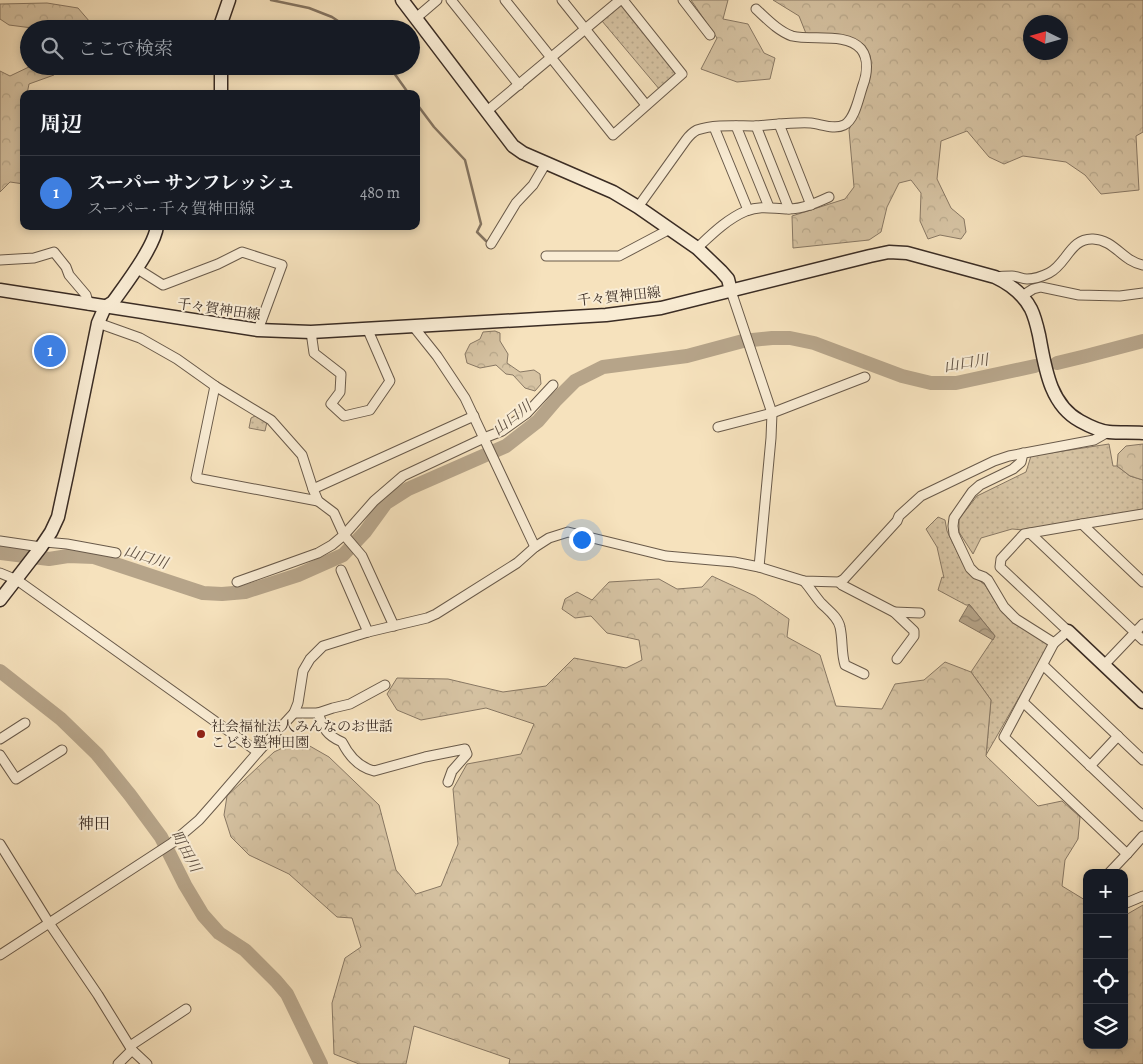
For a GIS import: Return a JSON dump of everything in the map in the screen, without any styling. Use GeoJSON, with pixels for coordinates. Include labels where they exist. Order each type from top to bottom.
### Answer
{"type":"FeatureCollection","features":[{"type":"Feature","properties":{"kind":"main road"},"geometry":{"type":"LineString","coordinates":[[222,20],[228,0]]}},
{"type":"Feature","properties":{"kind":"main road"},"geometry":{"type":"LineString","coordinates":[[402,0],[416,18]]}},
{"type":"Feature","properties":{"kind":"main road"},"geometry":{"type":"LineString","coordinates":[[420,23],[513,146],[523,153],[612,192],[638,207],[697,248],[722,271],[728,280],[731,291]]}},
{"type":"Feature","properties":{"kind":"main road"},"geometry":{"type":"LineString","coordinates":[[220,75],[221,90]]}},
{"type":"Feature","properties":{"kind":"main road"},"geometry":{"type":"LineString","coordinates":[[0,600],[43,545],[58,517],[98,323],[105,307],[114,302],[151,244],[157,230]]}},
{"type":"Feature","properties":{"kind":"main road","name":"千々賀神田線"},"geometry":{"type":"LineString","coordinates":[[0,290],[258,330],[311,332],[606,315],[660,308],[861,258],[889,252],[907,253],[995,277],[1008,284],[1022,296],[1031,310],[1037,327],[1052,392],[1062,406],[1073,418],[1090,426],[1108,432],[1143,433]]}},
{"type":"Feature","properties":{"kind":"main road"},"geometry":{"type":"LineString","coordinates":[[1068,631],[1143,702]]}},
{"type":"Feature","properties":{"kind":"street"},"geometry":{"type":"LineString","coordinates":[[416,18],[437,0]]}},
{"type":"Feature","properties":{"kind":"street"},"geometry":{"type":"LineString","coordinates":[[451,0],[518,85]]}},
{"type":"Feature","properties":{"kind":"street"},"geometry":{"type":"LineString","coordinates":[[487,111],[551,58],[585,29],[622,0],[682,74],[613,135],[551,58],[505,0]]}},
{"type":"Feature","properties":{"kind":"street"},"geometry":{"type":"LineString","coordinates":[[562,0],[646,105]]}},
{"type":"Feature","properties":{"kind":"street"},"geometry":{"type":"LineString","coordinates":[[683,0],[710,36]]}},
{"type":"Feature","properties":{"kind":"street"},"geometry":{"type":"LineString","coordinates":[[638,207],[686,140],[696,131],[714,127],[779,124],[814,124],[838,128],[851,120],[865,81],[867,68],[866,58],[860,48],[850,41],[843,39],[793,36],[781,31],[756,9]]}},
{"type":"Feature","properties":{"kind":"street"},"geometry":{"type":"LineString","coordinates":[[779,124],[811,205]]}},
{"type":"Feature","properties":{"kind":"street"},"geometry":{"type":"LineString","coordinates":[[736,126],[769,207]]}},
{"type":"Feature","properties":{"kind":"street"},"geometry":{"type":"LineString","coordinates":[[756,126],[789,209]]}},
{"type":"Feature","properties":{"kind":"street"},"geometry":{"type":"LineString","coordinates":[[714,127],[748,210]]}},
{"type":"Feature","properties":{"kind":"street"},"geometry":{"type":"LineString","coordinates":[[491,244],[516,203],[533,185],[546,163]]}},
{"type":"Feature","properties":{"kind":"street"},"geometry":{"type":"LineString","coordinates":[[697,248],[724,224],[748,210],[769,207],[805,208],[829,197]]}},
{"type":"Feature","properties":{"kind":"street"},"geometry":{"type":"LineString","coordinates":[[546,256],[619,256],[670,230]]}},
{"type":"Feature","properties":{"kind":"street"},"geometry":{"type":"LineString","coordinates":[[995,277],[1014,276],[1028,279],[1039,277],[1056,269],[1075,245],[1084,240],[1092,239],[1112,245],[1127,258],[1143,265]]}},
{"type":"Feature","properties":{"kind":"street"},"geometry":{"type":"LineString","coordinates":[[0,260],[34,258],[54,252],[66,267],[69,275],[86,295],[89,305]]}},
{"type":"Feature","properties":{"kind":"street"},"geometry":{"type":"LineString","coordinates":[[136,268],[163,285],[218,264],[242,252],[282,265],[258,330]]}},
{"type":"Feature","properties":{"kind":"street"},"geometry":{"type":"LineString","coordinates":[[1022,296],[1033,289],[1041,287],[1079,295],[1120,296],[1143,293]]}},
{"type":"Feature","properties":{"kind":"street"},"geometry":{"type":"LineString","coordinates":[[731,291],[772,413],[759,567]]}},
{"type":"Feature","properties":{"kind":"street"},"geometry":{"type":"LineString","coordinates":[[98,323],[140,338],[177,359],[215,386],[271,420],[302,455],[318,501],[334,514],[344,535],[362,556],[394,626]]}},
{"type":"Feature","properties":{"kind":"street"},"geometry":{"type":"LineString","coordinates":[[413,326],[437,356],[465,398],[535,547]]}},
{"type":"Feature","properties":{"kind":"street"},"geometry":{"type":"LineString","coordinates":[[311,332],[314,353],[341,374],[340,392],[331,404],[344,416],[370,410],[390,381],[367,328]]}},
{"type":"Feature","properties":{"kind":"street"},"geometry":{"type":"LineString","coordinates":[[718,427],[772,413],[865,376]]}},
{"type":"Feature","properties":{"kind":"street"},"geometry":{"type":"LineString","coordinates":[[237,582],[318,553],[332,545],[344,535],[374,501],[403,476],[502,431],[527,412],[553,385]]}},
{"type":"Feature","properties":{"kind":"street"},"geometry":{"type":"LineString","coordinates":[[215,386],[196,478],[318,501]]}},
{"type":"Feature","properties":{"kind":"street"},"geometry":{"type":"LineString","coordinates":[[313,490],[474,416]]}},
{"type":"Feature","properties":{"kind":"street"},"geometry":{"type":"LineString","coordinates":[[0,955],[172,843],[204,814],[294,713],[298,703],[303,671],[310,659],[323,646],[436,614],[517,563],[535,547],[549,538],[568,532],[666,556],[734,562],[759,567],[804,581],[839,582],[857,565],[899,516],[921,496],[994,461],[1023,453],[1094,440],[1108,432]]}},
{"type":"Feature","properties":{"kind":"street"},"geometry":{"type":"LineString","coordinates":[[1023,453],[1020,462],[1013,469],[980,485],[972,492],[954,518],[954,534],[970,568],[976,574],[988,580],[1004,607],[1016,619],[1054,643]]}},
{"type":"Feature","properties":{"kind":"street"},"geometry":{"type":"LineString","coordinates":[[1127,854],[1004,737],[1054,643],[1068,631],[1000,567],[1001,559],[1024,534],[1139,515],[1143,524]]}},
{"type":"Feature","properties":{"kind":"street"},"geometry":{"type":"LineString","coordinates":[[1082,524],[1143,582]]}},
{"type":"Feature","properties":{"kind":"street"},"geometry":{"type":"LineString","coordinates":[[1030,533],[1143,640]]}},
{"type":"Feature","properties":{"kind":"street"},"geometry":{"type":"LineString","coordinates":[[0,541],[43,545],[67,544],[116,553]]}},
{"type":"Feature","properties":{"kind":"street"},"geometry":{"type":"LineString","coordinates":[[341,570],[368,632]]}},
{"type":"Feature","properties":{"kind":"street"},"geometry":{"type":"LineString","coordinates":[[0,573],[17,580],[258,752]]}},
{"type":"Feature","properties":{"kind":"street"},"geometry":{"type":"LineString","coordinates":[[804,581],[840,624],[845,666],[864,674]]}},
{"type":"Feature","properties":{"kind":"street"},"geometry":{"type":"LineString","coordinates":[[839,582],[894,612],[914,631],[914,636],[897,659]]}},
{"type":"Feature","properties":{"kind":"street"},"geometry":{"type":"LineString","coordinates":[[894,612],[920,613]]}},
{"type":"Feature","properties":{"kind":"street"},"geometry":{"type":"LineString","coordinates":[[1104,665],[1143,624]]}},
{"type":"Feature","properties":{"kind":"street"},"geometry":{"type":"LineString","coordinates":[[1043,665],[1143,760]]}},
{"type":"Feature","properties":{"kind":"street"},"geometry":{"type":"LineString","coordinates":[[294,713],[318,714],[350,704],[385,686]]}},
{"type":"Feature","properties":{"kind":"street"},"geometry":{"type":"LineString","coordinates":[[1023,702],[1143,816]]}},
{"type":"Feature","properties":{"kind":"street"},"geometry":{"type":"LineString","coordinates":[[318,714],[325,730],[332,738],[342,742],[348,755],[366,769],[374,770],[465,749],[467,754],[452,771],[448,782]]}},
{"type":"Feature","properties":{"kind":"street"},"geometry":{"type":"LineString","coordinates":[[0,739],[24,723]]}},
{"type":"Feature","properties":{"kind":"street"},"geometry":{"type":"LineString","coordinates":[[1090,766],[1118,736]]}},
{"type":"Feature","properties":{"kind":"street"},"geometry":{"type":"LineString","coordinates":[[0,755],[16,779],[62,750]]}},
{"type":"Feature","properties":{"kind":"street"},"geometry":{"type":"LineString","coordinates":[[1113,869],[1143,836]]}},
{"type":"Feature","properties":{"kind":"street"},"geometry":{"type":"LineString","coordinates":[[0,844],[131,1048],[146,1064]]}},
{"type":"Feature","properties":{"kind":"street"},"geometry":{"type":"LineString","coordinates":[[1128,902],[1143,896]]}},
{"type":"Feature","properties":{"kind":"street"},"geometry":{"type":"LineString","coordinates":[[118,1064],[131,1048],[186,1009]]}},
{"type":"Feature","properties":{"kind":"green space"},"geometry":{"type":"Polygon","coordinates":[[[691,0],[728,0],[723,19],[748,24],[764,53],[775,58],[770,79],[737,82],[701,69],[717,38],[691,0]]]}},
{"type":"Feature","properties":{"kind":"green space"},"geometry":{"type":"Polygon","coordinates":[[[773,0],[1143,0],[1143,132],[1136,136],[1139,190],[1101,194],[1085,175],[1066,162],[1023,156],[1004,164],[989,157],[967,131],[941,141],[937,179],[951,208],[964,219],[966,232],[961,239],[940,235],[928,239],[920,221],[921,193],[911,180],[899,183],[887,207],[881,232],[869,240],[793,248],[792,216],[845,199],[854,187],[849,130],[870,73],[870,56],[863,44],[807,36],[799,16],[773,0]]]}},
{"type":"Feature","properties":{"kind":"green space"},"geometry":{"type":"Polygon","coordinates":[[[47,3],[78,8],[88,20],[20,20],[20,26],[9,25],[0,19],[0,4],[47,3]]]}},
{"type":"Feature","properties":{"kind":"green space"},"geometry":{"type":"Polygon","coordinates":[[[620,4],[624,4],[678,73],[660,90],[602,21],[620,4]]]}},
{"type":"Feature","properties":{"kind":"green space"},"geometry":{"type":"Polygon","coordinates":[[[0,71],[10,76],[20,71],[20,75],[54,75],[29,84],[28,90],[20,90],[20,183],[10,182],[0,192],[0,71]]]}},
{"type":"Feature","properties":{"kind":"green space"},"geometry":{"type":"Polygon","coordinates":[[[495,331],[500,333],[500,341],[508,354],[507,363],[520,372],[534,370],[540,374],[541,384],[535,391],[525,388],[513,375],[506,374],[496,365],[480,368],[467,363],[465,354],[470,344],[480,339],[483,332],[495,331]]]}},
{"type":"Feature","properties":{"kind":"green space"},"geometry":{"type":"Polygon","coordinates":[[[257,415],[267,422],[265,431],[249,428],[251,418],[257,415]]]}},
{"type":"Feature","properties":{"kind":"green space"},"geometry":{"type":"Polygon","coordinates":[[[1109,444],[1113,466],[1117,466],[1130,476],[1143,480],[1143,512],[1024,530],[1012,529],[981,538],[973,554],[959,532],[959,519],[977,496],[1026,472],[1031,456],[1109,444]]]}},
{"type":"Feature","properties":{"kind":"green space"},"geometry":{"type":"Polygon","coordinates":[[[1143,444],[1143,480],[1130,476],[1117,466],[1118,454],[1126,446],[1143,444]]]}},
{"type":"Feature","properties":{"kind":"green space"},"geometry":{"type":"Polygon","coordinates":[[[938,517],[945,520],[947,531],[966,570],[985,585],[998,606],[1013,621],[1049,645],[986,755],[991,700],[971,672],[995,636],[970,605],[966,605],[938,590],[942,577],[944,578],[937,547],[926,529],[938,517]]]}},
{"type":"Feature","properties":{"kind":"green space"},"geometry":{"type":"Polygon","coordinates":[[[712,576],[755,596],[789,619],[787,637],[820,655],[836,706],[882,709],[895,684],[924,680],[945,662],[971,672],[991,700],[986,756],[1038,806],[1062,801],[1080,817],[1078,839],[1065,860],[1062,886],[1083,899],[1083,1049],[1128,1049],[1128,914],[1143,905],[1143,1064],[509,1064],[510,1059],[414,1026],[406,1064],[359,1064],[334,1054],[332,1003],[345,958],[361,947],[352,918],[337,917],[289,874],[249,855],[231,837],[224,815],[227,796],[274,752],[293,743],[308,745],[329,757],[379,805],[396,870],[416,894],[441,886],[458,844],[453,789],[467,764],[521,754],[534,724],[486,708],[421,720],[397,710],[387,694],[397,678],[448,679],[503,692],[546,686],[574,658],[626,668],[642,660],[639,640],[607,633],[591,616],[575,618],[562,609],[565,599],[577,592],[592,600],[609,582],[659,579],[677,589],[702,587],[712,576]]]}},
{"type":"Feature","properties":{"kind":"water"},"geometry":{"type":"Polygon","coordinates":[[[969,604],[995,636],[993,640],[959,621],[969,604]]]}},
{"type":"Feature","properties":{"kind":"waterway"},"geometry":{"type":"LineString","coordinates":[[271,0],[309,8],[336,20]]}},
{"type":"Feature","properties":{"kind":"waterway"},"geometry":{"type":"LineString","coordinates":[[395,75],[406,90]]}},
{"type":"Feature","properties":{"kind":"waterway"},"geometry":{"type":"LineString","coordinates":[[420,108],[434,127],[465,160],[481,224],[477,232],[486,241]]}},
{"type":"Feature","properties":{"kind":"waterway","name":"山口川"},"geometry":{"type":"LineString","coordinates":[[0,553],[49,559],[68,556],[94,557],[203,593],[245,592],[298,575],[343,555],[365,532],[386,503],[408,489],[506,446],[538,421],[575,381],[603,367],[687,356],[743,341],[772,338],[790,338],[814,343],[902,376],[931,383],[956,383],[1035,366]]}},
{"type":"Feature","properties":{"kind":"waterway","name":"山口川"},"geometry":{"type":"LineString","coordinates":[[1057,363],[1143,341]]}},
{"type":"Feature","properties":{"kind":"waterway","name":"町田川"},"geometry":{"type":"LineString","coordinates":[[0,671],[61,719],[97,754],[161,837],[185,885],[203,915],[219,933],[245,950],[287,994],[321,1064]]}},
{"type":"Feature","properties":{"kind":"place","name":"スーパー サンフレッシュ"},"geometry":{"type":"Point","coordinates":[50,351]}},
{"type":"Feature","properties":{"kind":"place","name":"社会福祉法人みんなのお世話 こども塾神田園"},"geometry":{"type":"Point","coordinates":[201,734]}},
{"type":"Feature","properties":{"kind":"district","name":"神田"},"geometry":{"type":"Point","coordinates":[94,823]}}]}
